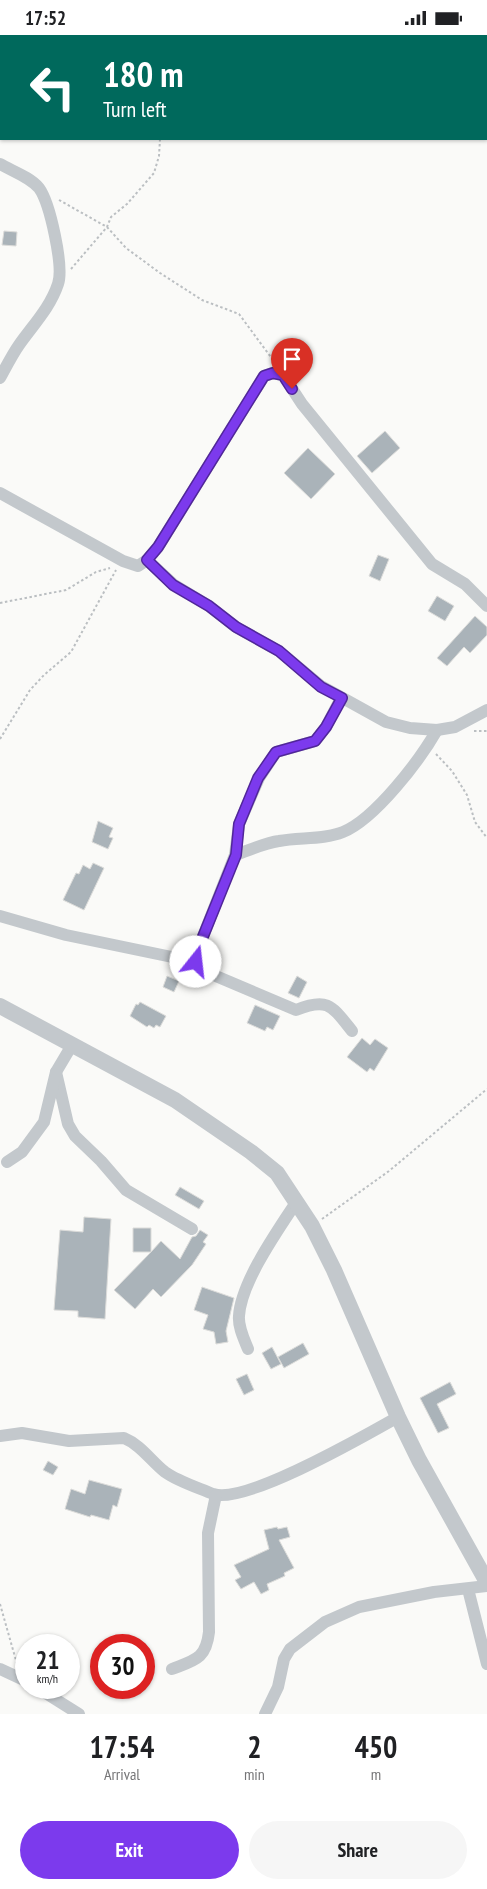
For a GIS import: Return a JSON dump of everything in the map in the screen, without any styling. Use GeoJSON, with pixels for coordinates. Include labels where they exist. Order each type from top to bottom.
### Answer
{"type":"FeatureCollection","features":[{"type":"Feature","properties":{"kind":"street"},"geometry":{"type":"LineString","coordinates":[[0,165],[31,181],[40,189],[52,222],[57,243],[60,271],[59,283],[45,311],[18,346],[0,378]]}},
{"type":"Feature","properties":{"kind":"street"},"geometry":{"type":"LineString","coordinates":[[0,493],[123,561],[138,566],[147,560],[158,547],[264,376],[273,373],[283,375],[302,404],[432,564],[465,584],[487,606]]}},
{"type":"Feature","properties":{"kind":"street"},"geometry":{"type":"LineString","coordinates":[[147,560],[173,585],[209,606],[236,627],[279,651],[321,687],[386,723],[410,728],[437,730],[455,727],[487,710]]}},
{"type":"Feature","properties":{"kind":"street"},"geometry":{"type":"LineString","coordinates":[[196,962],[200,944],[236,855],[239,824],[258,778],[276,752],[315,741],[326,727],[342,698]]}},
{"type":"Feature","properties":{"kind":"street"},"geometry":{"type":"LineString","coordinates":[[236,855],[279,840],[300,840],[342,833],[358,823],[407,775],[437,730]]}},
{"type":"Feature","properties":{"kind":"street"},"geometry":{"type":"LineString","coordinates":[[0,916],[66,935],[196,962],[204,971],[296,1010],[311,1003],[325,1003],[335,1009],[352,1031]]}},
{"type":"Feature","properties":{"kind":"street"},"geometry":{"type":"LineString","coordinates":[[0,1006],[175,1100],[251,1152],[277,1173],[312,1226],[334,1270],[398,1417],[419,1460],[487,1582]]}},
{"type":"Feature","properties":{"kind":"street"},"geometry":{"type":"LineString","coordinates":[[7,1161],[22,1152],[44,1122],[56,1072],[72,1045]]}},
{"type":"Feature","properties":{"kind":"street"},"geometry":{"type":"LineString","coordinates":[[56,1072],[68,1124],[75,1136],[101,1161],[126,1190],[192,1229]]}},
{"type":"Feature","properties":{"kind":"street"},"geometry":{"type":"LineString","coordinates":[[248,1349],[241,1332],[239,1316],[248,1286],[268,1246],[297,1201]]}},
{"type":"Feature","properties":{"kind":"street"},"geometry":{"type":"LineString","coordinates":[[0,1436],[22,1433],[69,1441],[124,1438],[132,1442],[166,1473],[216,1495],[237,1493],[267,1483],[335,1452],[398,1417]]}},
{"type":"Feature","properties":{"kind":"street"},"geometry":{"type":"LineString","coordinates":[[172,1669],[198,1659],[208,1647],[208,1533],[216,1495]]}},
{"type":"Feature","properties":{"kind":"street"},"geometry":{"type":"LineString","coordinates":[[265,1714],[278,1687],[284,1659],[290,1649],[325,1622],[359,1607],[434,1592],[487,1586]]}},
{"type":"Feature","properties":{"kind":"street"},"geometry":{"type":"LineString","coordinates":[[468,1589],[487,1664]]}},
{"type":"Feature","properties":{"kind":"street"},"geometry":{"type":"LineString","coordinates":[[0,1669],[15,1676]]}},
{"type":"Feature","properties":{"kind":"street"},"geometry":{"type":"LineString","coordinates":[[55,1699],[79,1714]]}},
{"type":"Feature","properties":{"kind":"path"},"geometry":{"type":"LineString","coordinates":[[59,283],[107,227],[111,217],[126,204],[154,173],[159,156],[160,140]]}},
{"type":"Feature","properties":{"kind":"path"},"geometry":{"type":"LineString","coordinates":[[40,189],[107,227],[126,248],[202,300],[239,315],[283,375]]}},
{"type":"Feature","properties":{"kind":"path"},"geometry":{"type":"LineString","coordinates":[[0,603],[66,590],[96,572],[118,565],[72,652],[30,690],[0,739]]}},
{"type":"Feature","properties":{"kind":"path"},"geometry":{"type":"LineString","coordinates":[[428,746],[452,771],[467,795],[475,822],[487,839]]}},
{"type":"Feature","properties":{"kind":"path"},"geometry":{"type":"LineString","coordinates":[[312,1226],[390,1171],[487,1089]]}},
{"type":"Feature","properties":{"kind":"path"},"geometry":{"type":"LineString","coordinates":[[0,1604],[15,1653]]}},
{"type":"Feature","properties":{"kind":"building"},"geometry":{"type":"Polygon","coordinates":[[[4,231],[17,232],[16,246],[2,245],[4,231]]]}},
{"type":"Feature","properties":{"kind":"building"},"geometry":{"type":"Polygon","coordinates":[[[385,431],[400,448],[372,473],[357,456],[385,431]]]}},
{"type":"Feature","properties":{"kind":"building"},"geometry":{"type":"Polygon","coordinates":[[[308,448],[335,474],[311,499],[284,473],[308,448]]]}},
{"type":"Feature","properties":{"kind":"building"},"geometry":{"type":"Polygon","coordinates":[[[378,555],[389,559],[380,581],[369,576],[378,555]]]}},
{"type":"Feature","properties":{"kind":"building"},"geometry":{"type":"Polygon","coordinates":[[[437,596],[454,606],[445,621],[428,611],[437,596]]]}},
{"type":"Feature","properties":{"kind":"building"},"geometry":{"type":"Polygon","coordinates":[[[475,616],[487,627],[487,635],[470,653],[464,647],[447,666],[437,658],[475,616]]]}},
{"type":"Feature","properties":{"kind":"building"},"geometry":{"type":"Polygon","coordinates":[[[98,821],[113,828],[109,837],[113,838],[108,849],[92,842],[98,821]]]}},
{"type":"Feature","properties":{"kind":"building"},"geometry":{"type":"Polygon","coordinates":[[[93,863],[104,868],[84,910],[63,900],[76,873],[79,874],[83,865],[90,869],[93,863]]]}},
{"type":"Feature","properties":{"kind":"building"},"geometry":{"type":"Polygon","coordinates":[[[167,976],[179,981],[174,992],[163,987],[167,976]]]}},
{"type":"Feature","properties":{"kind":"building"},"geometry":{"type":"Polygon","coordinates":[[[297,976],[307,982],[299,998],[288,993],[297,976]]]}},
{"type":"Feature","properties":{"kind":"building"},"geometry":{"type":"Polygon","coordinates":[[[140,1002],[166,1016],[160,1027],[156,1025],[154,1028],[149,1025],[147,1027],[130,1016],[136,1004],[138,1005],[140,1002]]]}},
{"type":"Feature","properties":{"kind":"building"},"geometry":{"type":"Polygon","coordinates":[[[255,1005],[280,1016],[273,1030],[267,1027],[265,1031],[247,1023],[255,1005]]]}},
{"type":"Feature","properties":{"kind":"building"},"geometry":{"type":"Polygon","coordinates":[[[362,1038],[370,1045],[375,1039],[388,1048],[374,1071],[370,1068],[367,1072],[347,1057],[362,1038]]]}},
{"type":"Feature","properties":{"kind":"building"},"geometry":{"type":"Polygon","coordinates":[[[180,1187],[204,1201],[199,1209],[175,1195],[180,1187]]]}},
{"type":"Feature","properties":{"kind":"building"},"geometry":{"type":"Polygon","coordinates":[[[84,1217],[111,1219],[105,1319],[78,1317],[78,1311],[54,1310],[60,1230],[83,1232],[84,1217]]]}},
{"type":"Feature","properties":{"kind":"building"},"geometry":{"type":"Polygon","coordinates":[[[133,1228],[151,1228],[151,1252],[133,1252],[133,1228]]]}},
{"type":"Feature","properties":{"kind":"building"},"geometry":{"type":"Polygon","coordinates":[[[200,1230],[208,1235],[203,1242],[206,1244],[192,1265],[161,1297],[153,1289],[135,1309],[114,1290],[161,1241],[180,1259],[192,1237],[196,1236],[200,1230]]]}},
{"type":"Feature","properties":{"kind":"building"},"geometry":{"type":"Polygon","coordinates":[[[202,1287],[234,1298],[226,1331],[228,1342],[216,1344],[214,1332],[203,1329],[208,1315],[194,1310],[202,1287]]]}},
{"type":"Feature","properties":{"kind":"building"},"geometry":{"type":"Polygon","coordinates":[[[303,1343],[309,1354],[284,1368],[278,1357],[303,1343]]]}},
{"type":"Feature","properties":{"kind":"building"},"geometry":{"type":"Polygon","coordinates":[[[272,1347],[281,1364],[271,1369],[262,1353],[272,1347]]]}},
{"type":"Feature","properties":{"kind":"building"},"geometry":{"type":"Polygon","coordinates":[[[247,1374],[254,1390],[244,1395],[236,1379],[247,1374]]]}},
{"type":"Feature","properties":{"kind":"building"},"geometry":{"type":"Polygon","coordinates":[[[450,1382],[456,1394],[437,1404],[449,1428],[438,1433],[420,1398],[450,1382]]]}},
{"type":"Feature","properties":{"kind":"building"},"geometry":{"type":"Polygon","coordinates":[[[48,1461],[58,1467],[53,1475],[43,1470],[48,1461]]]}},
{"type":"Feature","properties":{"kind":"building"},"geometry":{"type":"Polygon","coordinates":[[[89,1480],[122,1489],[117,1507],[113,1505],[109,1520],[91,1515],[90,1517],[65,1509],[71,1489],[85,1494],[89,1480]]]}},
{"type":"Feature","properties":{"kind":"building"},"geometry":{"type":"Polygon","coordinates":[[[277,1527],[278,1529],[287,1527],[290,1537],[279,1540],[294,1568],[284,1573],[285,1576],[267,1584],[269,1590],[261,1594],[254,1582],[241,1589],[235,1580],[241,1577],[234,1565],[269,1549],[264,1530],[277,1527]]]}},
{"type":"Feature","properties":{"kind":"route"},"geometry":{"type":"LineString","coordinates":[[196,962],[200,944],[236,855],[239,824],[258,778],[276,752],[315,741],[326,727],[342,698],[321,687],[279,651],[236,627],[209,606],[173,585],[147,560],[158,547],[264,376],[273,373],[283,375],[292,389]]}}]}
